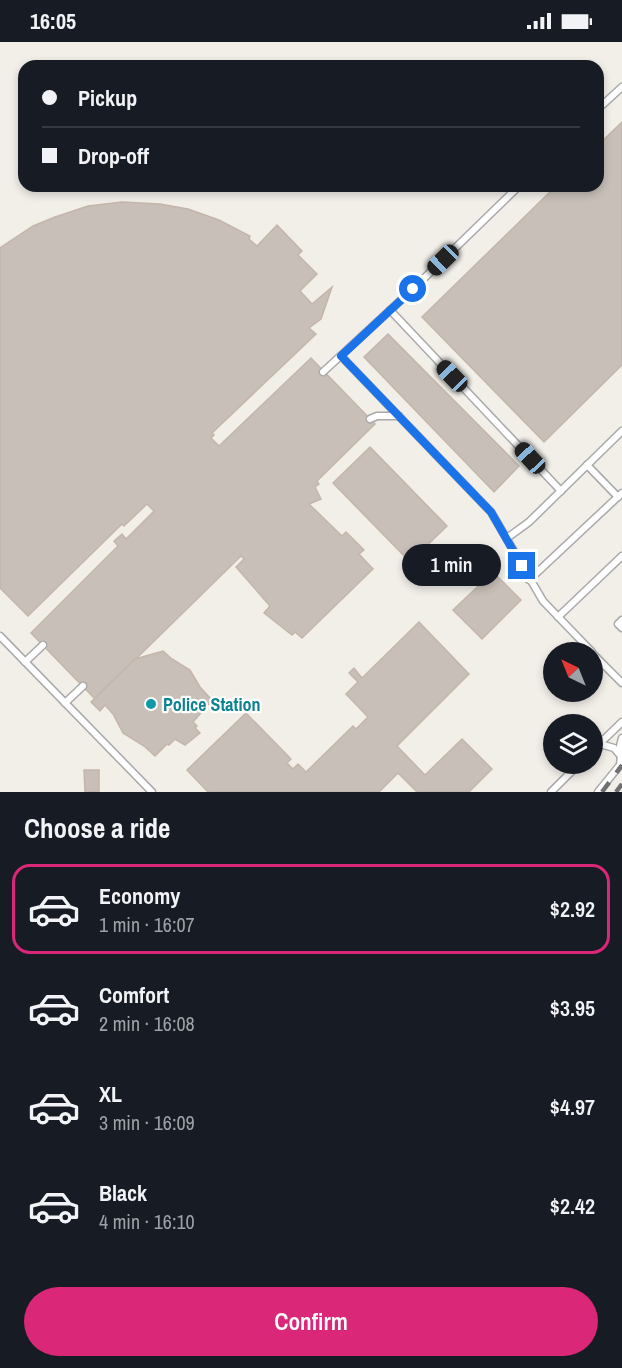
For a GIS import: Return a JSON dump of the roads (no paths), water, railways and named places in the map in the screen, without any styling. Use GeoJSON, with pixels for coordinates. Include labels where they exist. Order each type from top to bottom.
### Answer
{"type":"FeatureCollection","features":[{"type":"Feature","properties":{"kind":"lane"},"geometry":{"type":"LineString","coordinates":[[604,104],[622,87]]}},
{"type":"Feature","properties":{"kind":"lane"},"geometry":{"type":"LineString","coordinates":[[323,372],[513,192]]}},
{"type":"Feature","properties":{"kind":"lane"},"geometry":{"type":"LineString","coordinates":[[390,310],[561,490]]}},
{"type":"Feature","properties":{"kind":"lane"},"geometry":{"type":"LineString","coordinates":[[341,356],[491,512],[543,601],[582,642]]}},
{"type":"Feature","properties":{"kind":"lane"},"geometry":{"type":"LineString","coordinates":[[370,419],[377,416],[399,416]]}},
{"type":"Feature","properties":{"kind":"lane"},"geometry":{"type":"LineString","coordinates":[[507,538],[529,522],[622,431]]}},
{"type":"Feature","properties":{"kind":"lane"},"geometry":{"type":"LineString","coordinates":[[530,580],[620,495],[587,465]]}},
{"type":"Feature","properties":{"kind":"lane"},"geometry":{"type":"LineString","coordinates":[[558,617],[622,556]]}},
{"type":"Feature","properties":{"kind":"lane"},"geometry":{"type":"LineString","coordinates":[[622,620],[618,624],[622,628]]}},
{"type":"Feature","properties":{"kind":"lane"},"geometry":{"type":"LineString","coordinates":[[0,636],[152,792]]}},
{"type":"Feature","properties":{"kind":"lane"},"geometry":{"type":"LineString","coordinates":[[25,662],[43,645]]}},
{"type":"Feature","properties":{"kind":"lane"},"geometry":{"type":"LineString","coordinates":[[603,664],[622,683]]}},
{"type":"Feature","properties":{"kind":"lane"},"geometry":{"type":"LineString","coordinates":[[65,703],[83,686]]}},
{"type":"Feature","properties":{"kind":"lane"},"geometry":{"type":"LineString","coordinates":[[603,741],[622,722]]}},
{"type":"Feature","properties":{"kind":"lane"},"geometry":{"type":"LineString","coordinates":[[598,792],[620,765],[622,738]]}},
{"type":"Feature","properties":{"kind":"lane"},"geometry":{"type":"LineString","coordinates":[[603,745],[614,748],[621,756]]}},
{"type":"Feature","properties":{"kind":"lane"},"geometry":{"type":"LineString","coordinates":[[551,792],[569,774]]}},
{"type":"Feature","properties":{"kind":"railway"},"geometry":{"type":"LineString","coordinates":[[602,792],[622,765]]}},
{"type":"Feature","properties":{"kind":"railway"},"geometry":{"type":"LineString","coordinates":[[616,792],[622,784]]}},
{"type":"Feature","properties":{"kind":"place","name":"Police Station"},"geometry":{"type":"Point","coordinates":[151,704]}}]}
